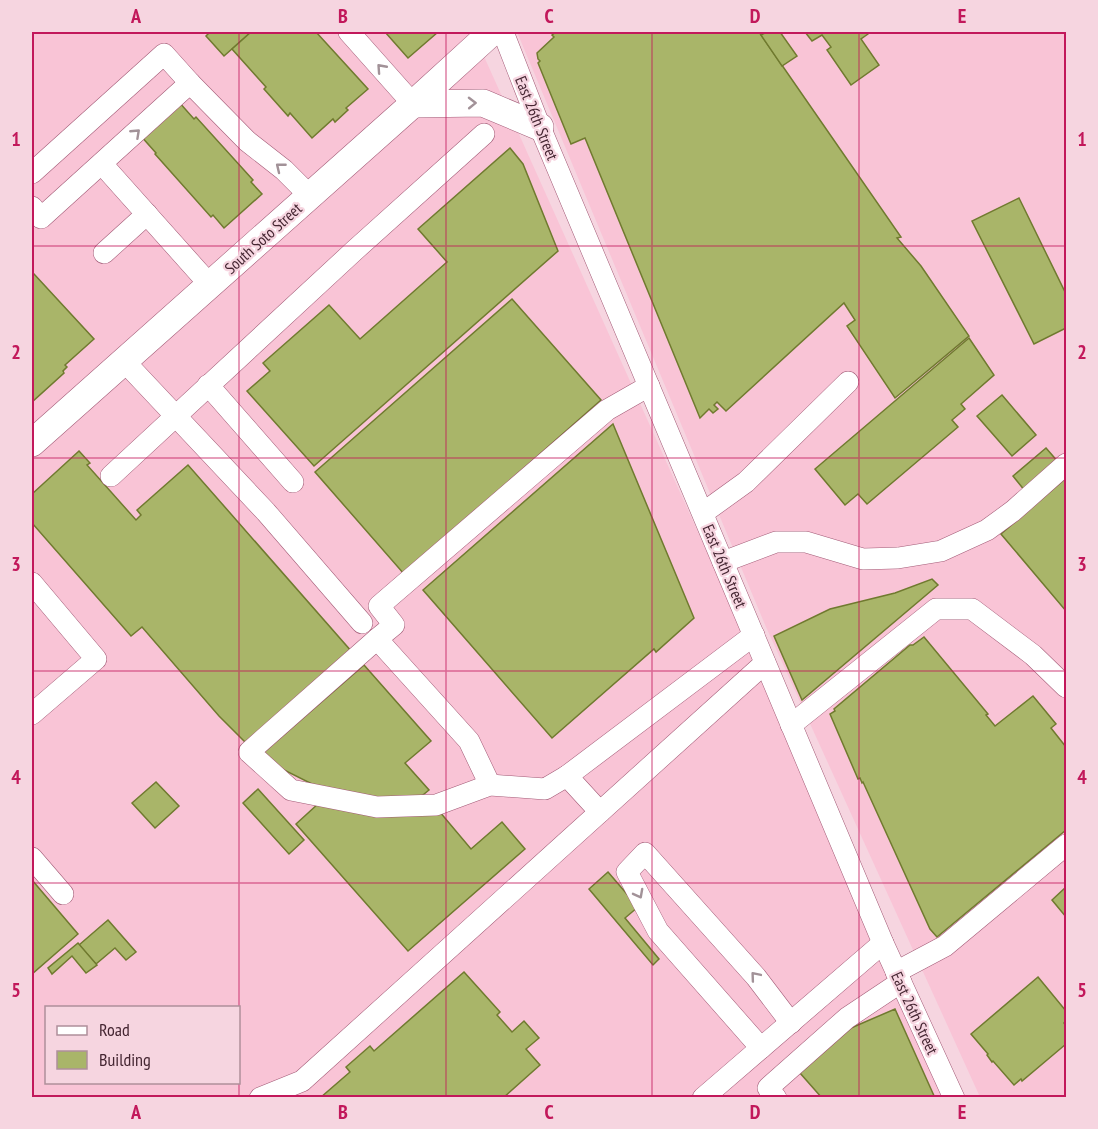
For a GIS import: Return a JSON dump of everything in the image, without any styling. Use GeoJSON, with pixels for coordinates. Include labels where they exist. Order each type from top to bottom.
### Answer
{"type":"FeatureCollection","features":[{"type":"Feature","properties":{"kind":"main road","name":"South Soto Street"},"geometry":{"type":"LineString","coordinates":[[32,443],[492,32]]}},
{"type":"Feature","properties":{"kind":"main road"},"geometry":{"type":"LineString","coordinates":[[413,104],[483,103],[540,127]]}},
{"type":"Feature","properties":{"kind":"street"},"geometry":{"type":"LineString","coordinates":[[349,32],[413,104]]}},
{"type":"Feature","properties":{"kind":"street","name":"East 26th Street"},"geometry":{"type":"LineString","coordinates":[[502,32],[883,943],[954,1098]]}},
{"type":"Feature","properties":{"kind":"street"},"geometry":{"type":"LineString","coordinates":[[32,173],[164,54],[246,141],[284,170],[310,196]]}},
{"type":"Feature","properties":{"kind":"street"},"geometry":{"type":"LineString","coordinates":[[32,207],[41,218],[190,83]]}},
{"type":"Feature","properties":{"kind":"street"},"geometry":{"type":"LineString","coordinates":[[111,476],[484,134]]}},
{"type":"Feature","properties":{"kind":"street"},"geometry":{"type":"LineString","coordinates":[[102,164],[210,285]]}},
{"type":"Feature","properties":{"kind":"street"},"geometry":{"type":"LineString","coordinates":[[104,253],[147,214]]}},
{"type":"Feature","properties":{"kind":"street"},"geometry":{"type":"LineString","coordinates":[[124,361],[266,512],[363,623]]}},
{"type":"Feature","properties":{"kind":"street"},"geometry":{"type":"LineString","coordinates":[[703,513],[746,482],[848,382]]}},
{"type":"Feature","properties":{"kind":"street"},"geometry":{"type":"LineString","coordinates":[[208,385],[292,482]]}},
{"type":"Feature","properties":{"kind":"street"},"geometry":{"type":"LineString","coordinates":[[649,386],[607,410],[379,606],[394,625],[249,752],[291,790],[377,807],[436,805],[490,785],[545,789],[567,776],[754,635]]}},
{"type":"Feature","properties":{"kind":"street"},"geometry":{"type":"LineString","coordinates":[[723,562],[776,542],[806,542],[863,559],[898,558],[941,551],[987,530],[1013,511],[1066,464]]}},
{"type":"Feature","properties":{"kind":"street"},"geometry":{"type":"LineString","coordinates":[[32,583],[96,659],[32,714]]}},
{"type":"Feature","properties":{"kind":"street"},"geometry":{"type":"LineString","coordinates":[[791,725],[936,609],[972,609],[1033,655],[1066,687]]}},
{"type":"Feature","properties":{"kind":"street"},"geometry":{"type":"LineString","coordinates":[[377,639],[469,741],[490,785]]}},
{"type":"Feature","properties":{"kind":"street"},"geometry":{"type":"LineString","coordinates":[[260,1098],[302,1081],[765,663]]}},
{"type":"Feature","properties":{"kind":"street"},"geometry":{"type":"LineString","coordinates":[[567,776],[600,812]]}},
{"type":"Feature","properties":{"kind":"street"},"geometry":{"type":"LineString","coordinates":[[776,1098],[768,1088],[847,1018],[899,977],[945,946],[1066,845]]}},
{"type":"Feature","properties":{"kind":"street"},"geometry":{"type":"LineString","coordinates":[[761,1048],[658,932],[627,872],[636,860],[645,853],[756,977],[790,1023]]}},
{"type":"Feature","properties":{"kind":"street"},"geometry":{"type":"LineString","coordinates":[[32,858],[63,894]]}},
{"type":"Feature","properties":{"kind":"street"},"geometry":{"type":"LineString","coordinates":[[703,1098],[883,943]]}},
{"type":"Feature","properties":{"kind":"shaded area"},"geometry":{"type":"Polygon","coordinates":[[[32,32],[473,32],[952,1097],[32,1097],[32,32]]]}},
{"type":"Feature","properties":{"kind":"shaded area"},"geometry":{"type":"Polygon","coordinates":[[[517,32],[1066,32],[1066,1097],[980,1097],[766,627],[517,32]]]}},
{"type":"Feature","properties":{"kind":"building"},"geometry":{"type":"Polygon","coordinates":[[[210,32],[251,32],[224,56],[206,36],[210,32]]]}},
{"type":"Feature","properties":{"kind":"building"},"geometry":{"type":"Polygon","coordinates":[[[251,32],[316,32],[368,89],[346,108],[348,110],[335,122],[333,119],[312,138],[290,113],[288,116],[232,49],[251,32]]]}},
{"type":"Feature","properties":{"kind":"building"},"geometry":{"type":"Polygon","coordinates":[[[385,32],[438,32],[408,58],[385,32]]]}},
{"type":"Feature","properties":{"kind":"building"},"geometry":{"type":"Polygon","coordinates":[[[556,32],[759,32],[901,237],[897,238],[921,266],[969,336],[895,398],[847,326],[855,320],[844,303],[726,411],[717,402],[714,405],[718,409],[713,413],[709,409],[700,418],[585,138],[571,144],[538,63],[540,61],[537,53],[554,37],[552,35],[556,32]]]}},
{"type":"Feature","properties":{"kind":"building"},"geometry":{"type":"Polygon","coordinates":[[[767,32],[780,32],[797,56],[782,66],[761,35],[767,32]]]}},
{"type":"Feature","properties":{"kind":"building"},"geometry":{"type":"Polygon","coordinates":[[[805,32],[866,32],[868,34],[861,39],[879,65],[851,85],[827,50],[831,47],[822,35],[812,41],[805,32]]]}},
{"type":"Feature","properties":{"kind":"building"},"geometry":{"type":"Polygon","coordinates":[[[178,101],[194,119],[196,117],[253,180],[251,182],[262,194],[224,228],[213,215],[211,217],[140,135],[178,101]]]}},
{"type":"Feature","properties":{"kind":"building"},"geometry":{"type":"Polygon","coordinates":[[[510,148],[523,164],[558,251],[314,466],[247,391],[270,371],[263,363],[329,305],[360,339],[447,262],[418,229],[510,148]]]}},
{"type":"Feature","properties":{"kind":"building"},"geometry":{"type":"Polygon","coordinates":[[[1019,198],[1066,294],[1066,328],[1034,344],[972,221],[1019,198]]]}},
{"type":"Feature","properties":{"kind":"building"},"geometry":{"type":"Polygon","coordinates":[[[34,274],[94,339],[65,365],[67,367],[64,373],[32,402],[32,276],[34,274]]]}},
{"type":"Feature","properties":{"kind":"building"},"geometry":{"type":"Polygon","coordinates":[[[512,299],[601,400],[404,574],[315,472],[512,299]]]}},
{"type":"Feature","properties":{"kind":"building"},"geometry":{"type":"Polygon","coordinates":[[[969,338],[994,375],[961,404],[965,409],[952,420],[958,427],[867,504],[858,494],[845,505],[815,469],[969,338]]]}},
{"type":"Feature","properties":{"kind":"building"},"geometry":{"type":"Polygon","coordinates":[[[1002,395],[1036,435],[1012,456],[977,416],[1002,395]]]}},
{"type":"Feature","properties":{"kind":"building"},"geometry":{"type":"Polygon","coordinates":[[[613,424],[694,618],[656,652],[654,649],[552,738],[423,590],[613,424]]]}},
{"type":"Feature","properties":{"kind":"building"},"geometry":{"type":"Polygon","coordinates":[[[1046,448],[1059,463],[1025,491],[1013,476],[1046,448]]]}},
{"type":"Feature","properties":{"kind":"building"},"geometry":{"type":"Polygon","coordinates":[[[79,451],[90,463],[87,465],[136,520],[141,515],[137,510],[188,465],[352,652],[247,744],[219,716],[142,627],[131,636],[32,523],[32,494],[79,451]]]}},
{"type":"Feature","properties":{"kind":"building"},"geometry":{"type":"Polygon","coordinates":[[[1066,478],[1066,611],[1001,534],[1066,478]]]}},
{"type":"Feature","properties":{"kind":"building"},"geometry":{"type":"Polygon","coordinates":[[[932,579],[938,585],[802,700],[774,636],[830,609],[895,593],[932,579]]]}},
{"type":"Feature","properties":{"kind":"building"},"geometry":{"type":"Polygon","coordinates":[[[924,637],[988,714],[986,715],[995,726],[1033,696],[1056,724],[1051,728],[1066,747],[1066,830],[937,937],[930,929],[863,782],[860,778],[858,779],[830,714],[910,645],[924,637]]]}},
{"type":"Feature","properties":{"kind":"building"},"geometry":{"type":"Polygon","coordinates":[[[364,665],[431,741],[405,763],[429,790],[418,799],[357,796],[318,787],[276,766],[264,752],[364,665]]]}},
{"type":"Feature","properties":{"kind":"building"},"geometry":{"type":"Polygon","coordinates":[[[156,782],[179,806],[155,828],[132,803],[156,782]]]}},
{"type":"Feature","properties":{"kind":"building"},"geometry":{"type":"Polygon","coordinates":[[[258,789],[304,840],[289,854],[243,803],[258,789]]]}},
{"type":"Feature","properties":{"kind":"building"},"geometry":{"type":"Polygon","coordinates":[[[319,803],[439,811],[471,849],[502,822],[525,849],[408,951],[296,824],[319,803]]]}},
{"type":"Feature","properties":{"kind":"building"},"geometry":{"type":"Polygon","coordinates":[[[608,872],[638,907],[625,918],[659,959],[653,965],[589,889],[608,872]]]}},
{"type":"Feature","properties":{"kind":"building"},"geometry":{"type":"Polygon","coordinates":[[[32,880],[78,934],[32,974],[32,880]]]}},
{"type":"Feature","properties":{"kind":"building"},"geometry":{"type":"Polygon","coordinates":[[[1066,887],[1066,917],[1052,900],[1066,887]]]}},
{"type":"Feature","properties":{"kind":"building"},"geometry":{"type":"Polygon","coordinates":[[[108,920],[136,952],[126,960],[115,948],[96,964],[79,945],[108,920]]]}},
{"type":"Feature","properties":{"kind":"building"},"geometry":{"type":"Polygon","coordinates":[[[78,943],[97,965],[86,973],[72,956],[52,974],[48,968],[78,943]]]}},
{"type":"Feature","properties":{"kind":"building"},"geometry":{"type":"Polygon","coordinates":[[[464,972],[500,1012],[497,1015],[512,1032],[524,1021],[539,1038],[526,1049],[540,1065],[503,1098],[320,1098],[350,1072],[346,1067],[370,1046],[374,1051],[464,972]]]}},
{"type":"Feature","properties":{"kind":"building"},"geometry":{"type":"Polygon","coordinates":[[[1038,977],[1066,1011],[1064,1023],[1066,1044],[1022,1081],[1021,1079],[1014,1085],[992,1062],[971,1034],[1038,977]]]}},
{"type":"Feature","properties":{"kind":"building"},"geometry":{"type":"Polygon","coordinates":[[[895,1009],[935,1098],[822,1098],[800,1073],[851,1028],[895,1009]]]}}]}
